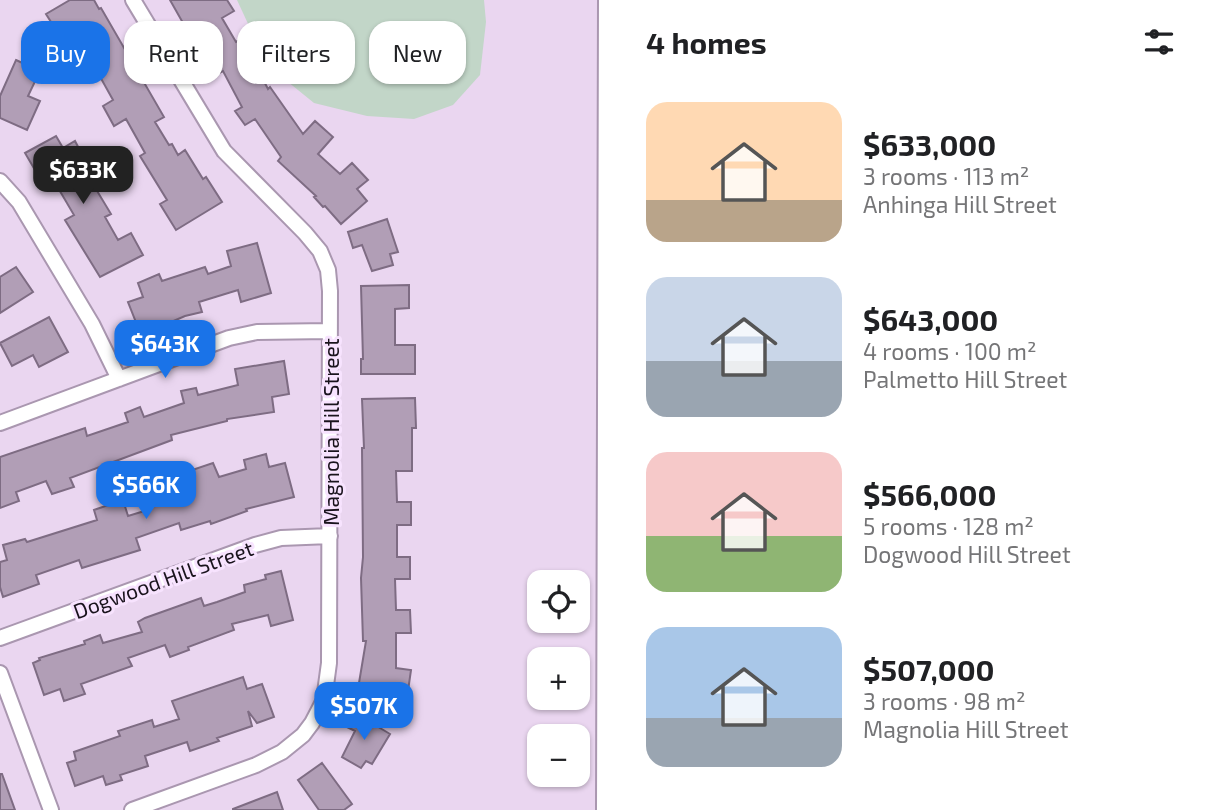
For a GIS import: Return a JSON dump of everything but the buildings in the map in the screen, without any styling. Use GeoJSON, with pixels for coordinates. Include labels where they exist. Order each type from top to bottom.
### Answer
{"type":"FeatureCollection","features":[{"type":"Feature","properties":{"kind":"street","name":"Magnolia Hill Street"},"geometry":{"type":"LineString","coordinates":[[132,810],[270,758],[293,743],[313,723],[324,700],[329,675],[330,536],[329,281],[325,260],[305,233],[224,151],[133,0]]}},
{"type":"Feature","properties":{"kind":"street"},"geometry":{"type":"LineString","coordinates":[[604,810],[608,565],[606,0]]}},
{"type":"Feature","properties":{"kind":"street"},"geometry":{"type":"LineString","coordinates":[[0,181],[19,202],[92,324],[118,379]]}},
{"type":"Feature","properties":{"kind":"street"},"geometry":{"type":"LineString","coordinates":[[0,423],[217,341],[243,334],[272,331],[329,331]]}},
{"type":"Feature","properties":{"kind":"street","name":"Dogwood Hill Street"},"geometry":{"type":"LineString","coordinates":[[0,638],[255,545],[281,538],[330,536]]}},
{"type":"Feature","properties":{"kind":"street"},"geometry":{"type":"LineString","coordinates":[[0,673],[51,810]]}},
{"type":"Feature","properties":{"kind":"green space"},"geometry":{"type":"Polygon","coordinates":[[[237,0],[484,0],[486,22],[480,75],[453,105],[414,119],[367,116],[314,103],[291,84],[355,84],[355,21],[247,21],[237,0]]]}}]}
